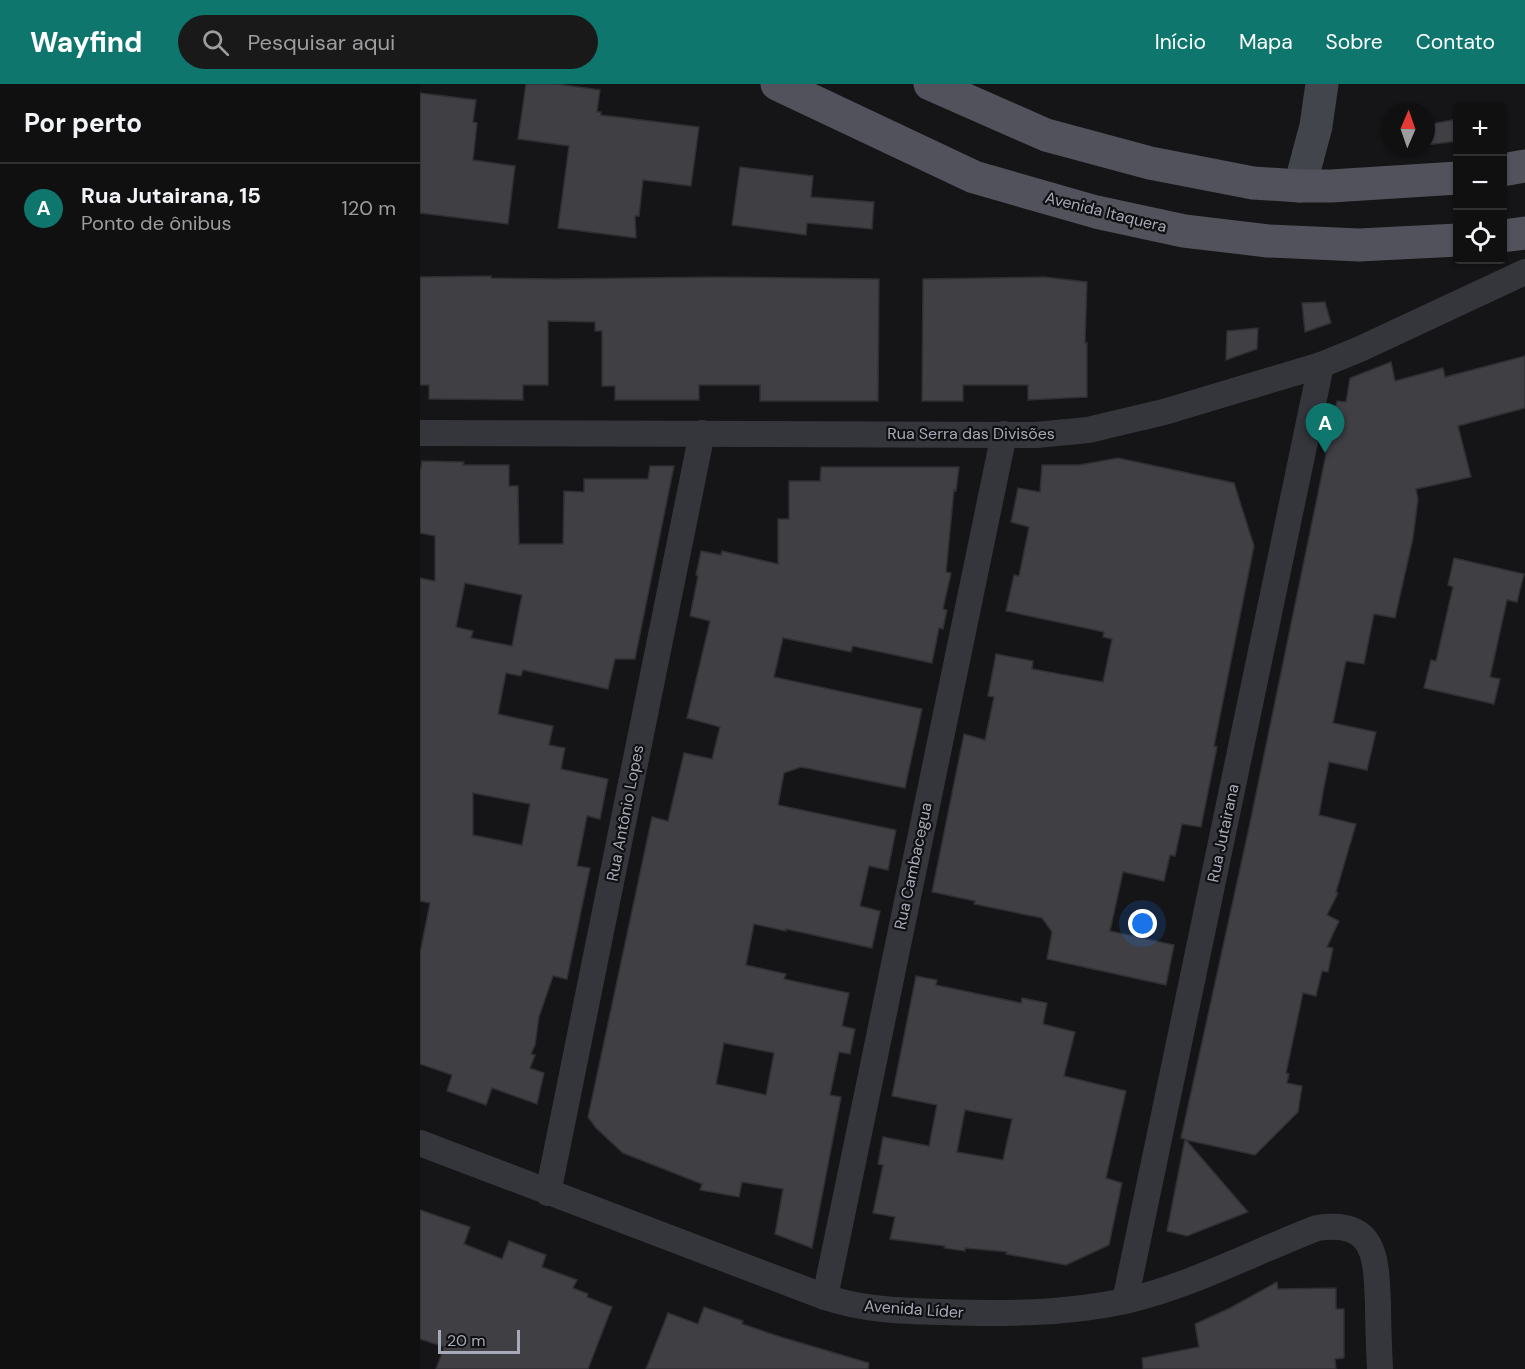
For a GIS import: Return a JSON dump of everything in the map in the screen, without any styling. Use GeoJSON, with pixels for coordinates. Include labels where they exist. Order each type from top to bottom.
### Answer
{"type":"FeatureCollection","features":[{"type":"Feature","properties":{"kind":"main road","name":"Avenida Itaquera"},"geometry":{"type":"LineString","coordinates":[[777,84],[974,177],[1096,212],[1184,231],[1268,241],[1359,245],[1453,240]]}},
{"type":"Feature","properties":{"kind":"main road"},"geometry":{"type":"LineString","coordinates":[[930,84],[1046,135],[1150,163],[1253,183],[1315,186],[1453,178]]}},
{"type":"Feature","properties":{"kind":"main road"},"geometry":{"type":"LineString","coordinates":[[1507,169],[1525,165]]}},
{"type":"Feature","properties":{"kind":"main road"},"geometry":{"type":"LineString","coordinates":[[1507,236],[1525,233]]}},
{"type":"Feature","properties":{"kind":"street"},"geometry":{"type":"LineString","coordinates":[[1315,186],[1316,126],[1322,84]]}},
{"type":"Feature","properties":{"kind":"street"},"geometry":{"type":"LineString","coordinates":[[1496,286],[1499,264]]}},
{"type":"Feature","properties":{"kind":"street","name":"Rua Serra das Divisões"},"geometry":{"type":"LineString","coordinates":[[420,433],[1036,435],[1088,430],[1164,412],[1321,365],[1525,272]]}},
{"type":"Feature","properties":{"kind":"street","name":"Rua Jutairana"},"geometry":{"type":"LineString","coordinates":[[1125,1301],[1321,365]]}},
{"type":"Feature","properties":{"kind":"street","name":"Rua Antônio Lopes"},"geometry":{"type":"LineString","coordinates":[[548,1193],[702,433]]}},
{"type":"Feature","properties":{"kind":"street","name":"Rua Cambacegua"},"geometry":{"type":"LineString","coordinates":[[825,1297],[1004,435]]}},
{"type":"Feature","properties":{"kind":"street","name":"Avenida Líder"},"geometry":{"type":"LineString","coordinates":[[420,1143],[844,1304],[888,1310],[1003,1314],[1072,1309],[1125,1301],[1176,1286],[1317,1228],[1332,1226],[1350,1229],[1365,1239],[1372,1250],[1377,1271],[1380,1369]]}},
{"type":"Feature","properties":{"kind":"building"},"geometry":{"type":"Polygon","coordinates":[[[526,84],[557,84],[600,90],[597,112],[601,112],[601,115],[699,127],[691,186],[643,180],[639,216],[635,216],[636,238],[558,228],[569,146],[518,139],[526,84]]]}},
{"type":"Feature","properties":{"kind":"building"},"geometry":{"type":"Polygon","coordinates":[[[420,93],[476,100],[473,122],[477,123],[473,160],[515,166],[508,224],[420,213],[420,93]]]}},
{"type":"Feature","properties":{"kind":"building"},"geometry":{"type":"Polygon","coordinates":[[[1453,120],[1453,142],[1435,144],[1435,123],[1453,120]]]}},
{"type":"Feature","properties":{"kind":"building"},"geometry":{"type":"Polygon","coordinates":[[[740,167],[813,176],[811,197],[874,202],[872,229],[807,223],[806,235],[732,225],[740,167]]]}},
{"type":"Feature","properties":{"kind":"building"},"geometry":{"type":"Polygon","coordinates":[[[491,276],[491,278],[554,279],[718,277],[879,279],[878,401],[760,401],[760,385],[699,385],[699,400],[615,400],[615,386],[602,386],[602,331],[595,331],[595,322],[548,321],[548,385],[523,385],[523,400],[429,399],[429,385],[420,385],[420,277],[491,276]]]}},
{"type":"Feature","properties":{"kind":"building"},"geometry":{"type":"Polygon","coordinates":[[[1044,277],[1087,282],[1085,343],[1087,343],[1087,397],[1028,400],[1028,385],[963,385],[963,401],[922,401],[923,279],[1044,277]]]}},
{"type":"Feature","properties":{"kind":"building"},"geometry":{"type":"Polygon","coordinates":[[[1325,302],[1331,323],[1305,332],[1302,303],[1325,302]]]}},
{"type":"Feature","properties":{"kind":"building"},"geometry":{"type":"Polygon","coordinates":[[[1258,328],[1257,349],[1226,360],[1227,331],[1258,328]]]}},
{"type":"Feature","properties":{"kind":"building"},"geometry":{"type":"Polygon","coordinates":[[[1525,356],[1525,408],[1458,426],[1471,477],[1416,489],[1418,499],[1413,538],[1395,618],[1374,614],[1364,664],[1346,661],[1333,723],[1376,732],[1367,770],[1329,762],[1319,815],[1356,824],[1336,892],[1338,893],[1327,915],[1339,921],[1327,947],[1333,948],[1328,972],[1322,971],[1316,996],[1303,993],[1286,1073],[1289,1074],[1287,1083],[1302,1086],[1298,1112],[1255,1155],[1186,1140],[1248,1212],[1187,1236],[1167,1231],[1185,1139],[1181,1138],[1250,823],[1337,401],[1346,402],[1350,378],[1391,362],[1395,381],[1443,368],[1445,377],[1525,356]]]}},
{"type":"Feature","properties":{"kind":"building"},"geometry":{"type":"Polygon","coordinates":[[[1118,458],[1234,483],[1254,546],[1214,746],[1217,747],[1201,827],[1182,824],[1175,856],[1170,855],[1164,881],[1123,872],[1110,931],[1174,945],[1166,985],[1047,959],[1052,932],[1042,918],[974,904],[975,901],[932,892],[964,734],[985,740],[994,697],[988,696],[996,654],[1033,661],[1032,669],[1103,682],[1112,639],[1103,637],[1104,632],[1006,611],[1014,575],[1019,576],[1029,527],[1011,522],[1018,488],[1040,492],[1042,465],[1079,465],[1118,458]]]}},
{"type":"Feature","properties":{"kind":"building"},"geometry":{"type":"Polygon","coordinates":[[[422,461],[464,462],[463,465],[509,465],[509,486],[518,486],[519,544],[563,544],[564,491],[584,492],[584,479],[648,479],[650,466],[674,466],[635,659],[615,659],[608,689],[523,670],[521,676],[506,673],[498,714],[553,726],[549,745],[565,748],[561,769],[608,779],[600,819],[587,816],[577,866],[590,868],[567,979],[553,976],[539,1017],[535,1045],[531,1054],[535,1055],[530,1068],[544,1073],[537,1104],[492,1088],[486,1105],[447,1091],[452,1075],[420,1064],[420,953],[430,903],[420,901],[420,578],[435,581],[435,536],[420,533],[422,461]],[[465,583],[456,627],[473,631],[471,638],[512,646],[522,595],[465,583]],[[473,793],[473,835],[522,845],[530,804],[473,793]]]}},
{"type":"Feature","properties":{"kind":"building"},"geometry":{"type":"Polygon","coordinates":[[[821,467],[959,467],[956,491],[954,490],[946,572],[951,573],[943,609],[947,610],[943,629],[939,628],[932,663],[853,646],[851,652],[783,638],[774,677],[922,709],[905,788],[801,767],[784,773],[778,805],[896,830],[888,870],[869,866],[860,906],[880,911],[872,948],[754,924],[746,965],[786,974],[784,979],[849,993],[842,1026],[855,1029],[850,1054],[839,1052],[830,1095],[841,1097],[812,1248],[775,1234],[783,1189],[742,1182],[739,1197],[700,1190],[702,1184],[623,1153],[596,1128],[588,1117],[652,817],[668,821],[684,753],[712,759],[720,727],[687,718],[710,621],[690,616],[701,551],[721,555],[722,551],[778,564],[778,519],[789,519],[789,481],[820,481],[821,467]],[[724,1043],[716,1084],[766,1095],[774,1053],[724,1043]]]}},
{"type":"Feature","properties":{"kind":"building"},"geometry":{"type":"Polygon","coordinates":[[[1454,558],[1524,574],[1517,602],[1507,600],[1490,677],[1500,679],[1494,704],[1424,688],[1431,660],[1436,661],[1453,587],[1448,585],[1454,558]]]}},
{"type":"Feature","properties":{"kind":"building"},"geometry":{"type":"Polygon","coordinates":[[[916,976],[937,980],[936,985],[1021,1003],[1022,998],[1047,1003],[1043,1024],[1075,1032],[1064,1076],[1126,1091],[1106,1178],[1122,1183],[1109,1245],[1066,1265],[1006,1254],[1007,1252],[965,1248],[965,1251],[890,1239],[895,1217],[873,1213],[883,1165],[878,1164],[883,1137],[929,1146],[937,1105],[892,1096],[916,976]],[[965,1110],[957,1152],[1003,1160],[1012,1119],[965,1110]]]}},
{"type":"Feature","properties":{"kind":"building"},"geometry":{"type":"Polygon","coordinates":[[[420,1210],[470,1227],[464,1244],[502,1259],[509,1241],[546,1255],[542,1267],[577,1280],[573,1288],[588,1294],[587,1297],[612,1307],[588,1369],[436,1369],[444,1347],[420,1339],[420,1210]]]}},
{"type":"Feature","properties":{"kind":"building"},"geometry":{"type":"Polygon","coordinates":[[[1277,1282],[1278,1289],[1336,1288],[1336,1309],[1344,1309],[1344,1358],[1335,1359],[1336,1369],[1143,1369],[1142,1358],[1199,1347],[1195,1324],[1277,1282]]]}},
{"type":"Feature","properties":{"kind":"building"},"geometry":{"type":"Polygon","coordinates":[[[704,1307],[743,1321],[742,1324],[869,1363],[868,1369],[646,1369],[668,1313],[698,1324],[704,1307]]]}},
{"type":"Feature","properties":{"kind":"place","name":"Rua Jutairana, 15"},"geometry":{"type":"Point","coordinates":[1325,453]}}]}
